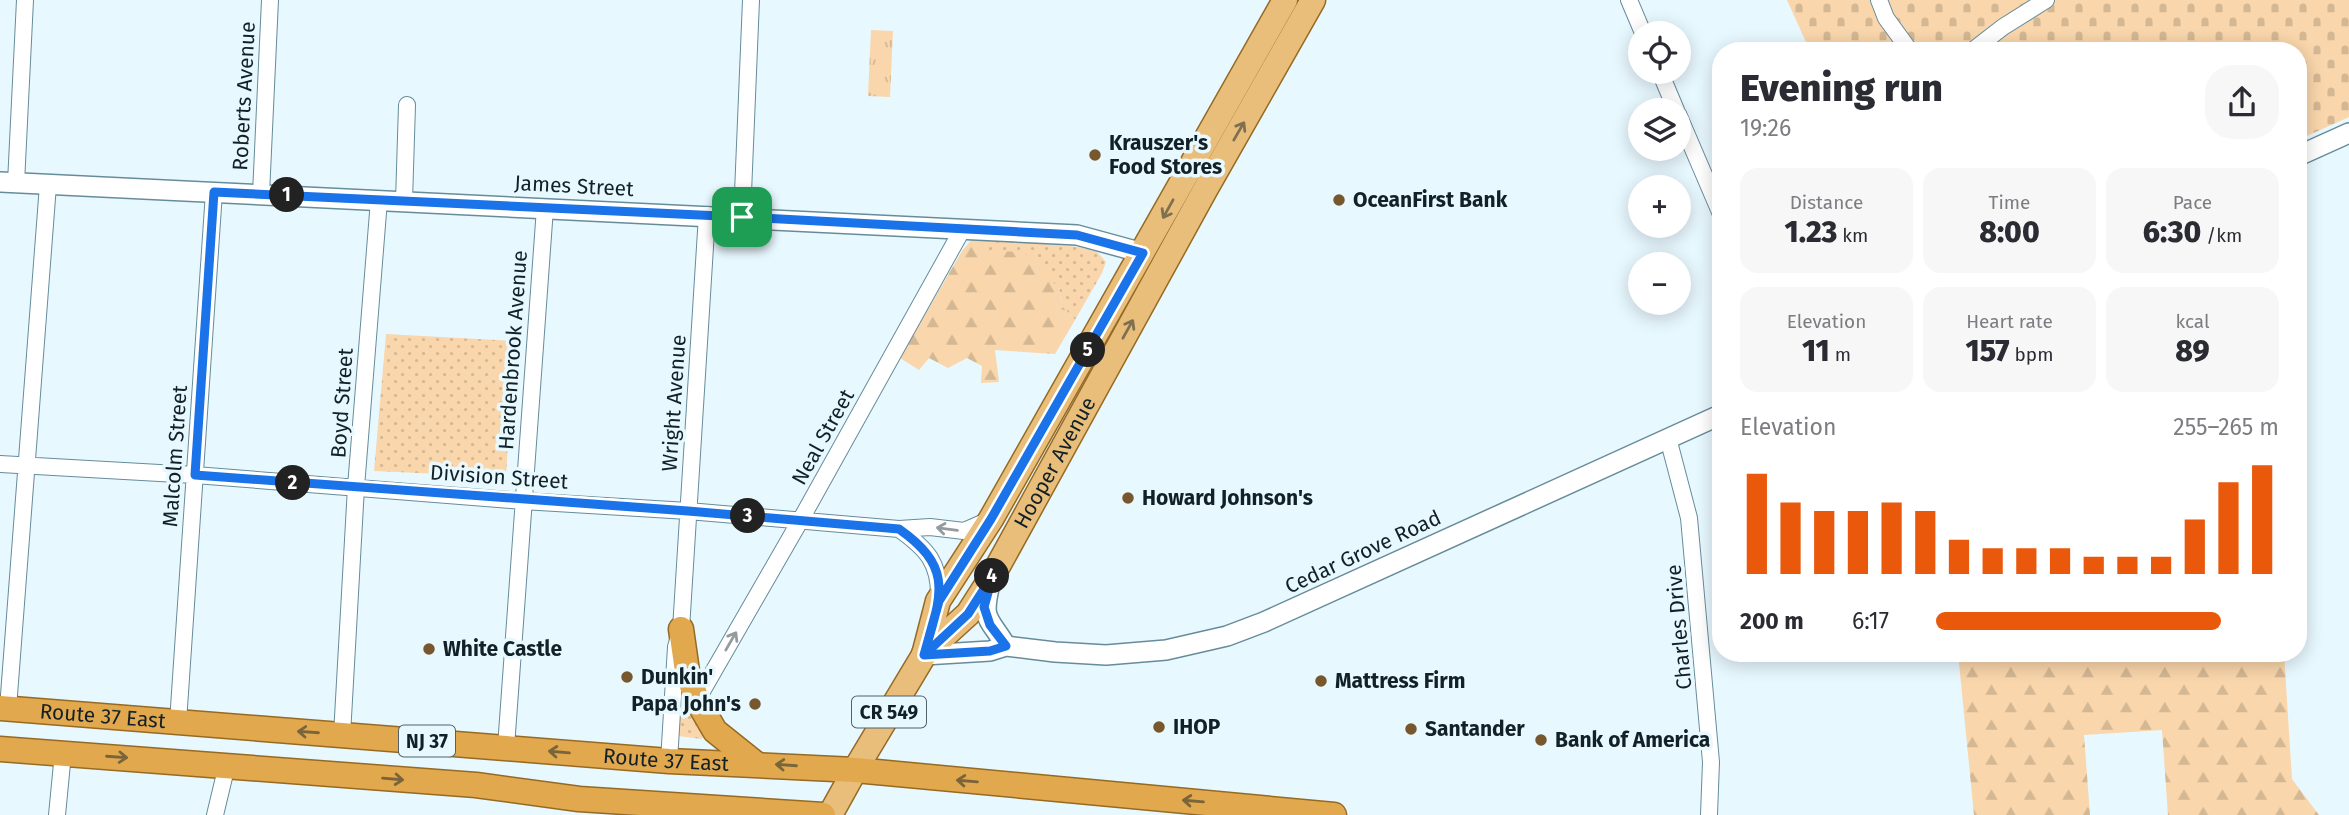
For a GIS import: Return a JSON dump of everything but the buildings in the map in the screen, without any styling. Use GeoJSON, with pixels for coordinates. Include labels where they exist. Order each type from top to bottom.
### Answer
{"type":"FeatureCollection","features":[{"type":"Feature","properties":{"kind":"highway"},"geometry":{"type":"LineString","coordinates":[[681,629],[687,671],[697,700],[715,732],[755,763]]}},
{"type":"Feature","properties":{"kind":"highway","name":"Route 37 East"},"geometry":{"type":"LineString","coordinates":[[4,708],[669,761],[755,763],[855,770],[1334,815]]}},
{"type":"Feature","properties":{"kind":"highway","name":"Route 37 East"},"geometry":{"type":"LineString","coordinates":[[0,749],[476,785],[660,809],[823,815]]}},
{"type":"Feature","properties":{"kind":"main road","name":"Hooper Avenue"},"geometry":{"type":"LineString","coordinates":[[831,815],[924,655],[939,601],[991,519],[1285,0]]}},
{"type":"Feature","properties":{"kind":"main road","name":"Hooper Avenue"},"geometry":{"type":"LineString","coordinates":[[924,655],[968,614],[993,575],[1313,0]]}},
{"type":"Feature","properties":{"kind":"street"},"geometry":{"type":"LineString","coordinates":[[8,182],[25,0]]}},
{"type":"Feature","properties":{"kind":"street","name":"Roberts Avenue"},"geometry":{"type":"LineString","coordinates":[[261,194],[270,0]]}},
{"type":"Feature","properties":{"kind":"street"},"geometry":{"type":"LineString","coordinates":[[742,217],[751,0]]}},
{"type":"Feature","properties":{"kind":"street"},"geometry":{"type":"LineString","coordinates":[[1629,0],[1638,21]]}},
{"type":"Feature","properties":{"kind":"street"},"geometry":{"type":"LineString","coordinates":[[1879,0],[1886,18],[1903,42]]}},
{"type":"Feature","properties":{"kind":"street"},"geometry":{"type":"LineString","coordinates":[[1984,42],[2046,0]]}},
{"type":"Feature","properties":{"kind":"street"},"geometry":{"type":"LineString","coordinates":[[404,201],[407,105]]}},
{"type":"Feature","properties":{"kind":"street"},"geometry":{"type":"LineString","coordinates":[[2307,152],[2349,133]]}},
{"type":"Feature","properties":{"kind":"street"},"geometry":{"type":"LineString","coordinates":[[1691,145],[1712,193]]}},
{"type":"Feature","properties":{"kind":"street","name":"James Street"},"geometry":{"type":"LineString","coordinates":[[8,182],[1077,235],[1143,253]]}},
{"type":"Feature","properties":{"kind":"street"},"geometry":{"type":"LineString","coordinates":[[4,708],[48,185]]}},
{"type":"Feature","properties":{"kind":"street","name":"Malcolm Street"},"geometry":{"type":"LineString","coordinates":[[177,722],[214,192]]}},
{"type":"Feature","properties":{"kind":"street","name":"Boyd Street"},"geometry":{"type":"LineString","coordinates":[[342,735],[356,487],[379,200]]}},
{"type":"Feature","properties":{"kind":"street","name":"Hardenbrook Avenue"},"geometry":{"type":"LineString","coordinates":[[506,747],[545,208]]}},
{"type":"Feature","properties":{"kind":"street","name":"Wright Avenue"},"geometry":{"type":"LineString","coordinates":[[669,761],[676,647],[681,629],[707,215]]}},
{"type":"Feature","properties":{"kind":"street","name":"Neal Street"},"geometry":{"type":"LineString","coordinates":[[697,700],[962,230]]}},
{"type":"Feature","properties":{"kind":"street","name":"Cedar Grove Road"},"geometry":{"type":"LineString","coordinates":[[924,655],[990,651],[1006,646],[1107,655],[1166,650],[1227,636],[1264,622],[1712,419]]}},
{"type":"Feature","properties":{"kind":"street","name":"Charles Drive"},"geometry":{"type":"LineString","coordinates":[[1668,438],[1689,518],[1711,762],[1709,815]]}},
{"type":"Feature","properties":{"kind":"street","name":"Division Street"},"geometry":{"type":"LineString","coordinates":[[0,464],[195,475],[899,529],[930,527],[964,531],[991,519]]}},
{"type":"Feature","properties":{"kind":"street"},"geometry":{"type":"LineString","coordinates":[[899,529],[916,541],[931,557],[939,579],[939,601]]}},
{"type":"Feature","properties":{"kind":"street"},"geometry":{"type":"LineString","coordinates":[[993,575],[984,607],[990,625],[1006,646]]}},
{"type":"Feature","properties":{"kind":"street"},"geometry":{"type":"LineString","coordinates":[[57,815],[63,753]]}},
{"type":"Feature","properties":{"kind":"street"},"geometry":{"type":"LineString","coordinates":[[215,815],[227,765]]}},
{"type":"Feature","properties":{"kind":"green space"},"geometry":{"type":"Polygon","coordinates":[[[1787,0],[2349,0],[2349,117],[2307,136],[2307,42],[1806,42],[1787,0]]]}},
{"type":"Feature","properties":{"kind":"green space"},"geometry":{"type":"Polygon","coordinates":[[[871,30],[893,31],[890,97],[868,96],[871,30]]]}},
{"type":"Feature","properties":{"kind":"green space"},"geometry":{"type":"Polygon","coordinates":[[[972,239],[985,239],[985,250],[1032,256],[1059,289],[1062,306],[1075,320],[1055,354],[995,350],[999,382],[981,383],[982,366],[967,358],[948,368],[929,358],[919,370],[900,358],[962,251],[972,239]]]}},
{"type":"Feature","properties":{"kind":"green space"},"geometry":{"type":"Polygon","coordinates":[[[985,239],[1079,247],[1097,252],[1106,262],[1075,320],[1062,306],[1059,288],[985,250],[985,239]]]}},
{"type":"Feature","properties":{"kind":"green space"},"geometry":{"type":"Polygon","coordinates":[[[386,334],[514,341],[506,477],[374,471],[386,334]]]}},
{"type":"Feature","properties":{"kind":"green space"},"geometry":{"type":"Polygon","coordinates":[[[1959,662],[2285,662],[2292,779],[2319,815],[2168,815],[2162,730],[2084,735],[2090,815],[1974,815],[1959,662]]]}},
{"type":"Feature","properties":{"kind":"green space"},"geometry":{"type":"Polygon","coordinates":[[[683,693],[703,735],[702,739],[678,736],[683,693]]]}},
{"type":"Feature","properties":{"kind":"place","name":"Krauszer's Food Stores"},"geometry":{"type":"Point","coordinates":[1095,155]}},
{"type":"Feature","properties":{"kind":"place","name":"OceanFirst Bank"},"geometry":{"type":"Point","coordinates":[1339,200]}},
{"type":"Feature","properties":{"kind":"place","name":"Howard Johnson's"},"geometry":{"type":"Point","coordinates":[1128,498]}},
{"type":"Feature","properties":{"kind":"place","name":"White Castle"},"geometry":{"type":"Point","coordinates":[429,649]}},
{"type":"Feature","properties":{"kind":"place","name":"Dunkin'"},"geometry":{"type":"Point","coordinates":[627,677]}},
{"type":"Feature","properties":{"kind":"place","name":"Mattress Firm"},"geometry":{"type":"Point","coordinates":[1321,681]}},
{"type":"Feature","properties":{"kind":"place","name":"Papa John's"},"geometry":{"type":"Point","coordinates":[755,704]}},
{"type":"Feature","properties":{"kind":"place","name":"IHOP"},"geometry":{"type":"Point","coordinates":[1159,727]}},
{"type":"Feature","properties":{"kind":"place","name":"Santander"},"geometry":{"type":"Point","coordinates":[1411,729]}},
{"type":"Feature","properties":{"kind":"place","name":"Bank of America"},"geometry":{"type":"Point","coordinates":[1541,740]}},
{"type":"Feature","properties":{"kind":"route"},"geometry":{"type":"LineString","coordinates":[[742,217],[214,192],[195,475],[899,529],[916,541],[931,557],[939,579],[939,601],[924,655],[990,651],[1006,646],[990,625],[984,607],[993,575],[968,614],[924,655],[939,601],[991,519],[1143,253],[1077,235],[742,217]]}}]}
